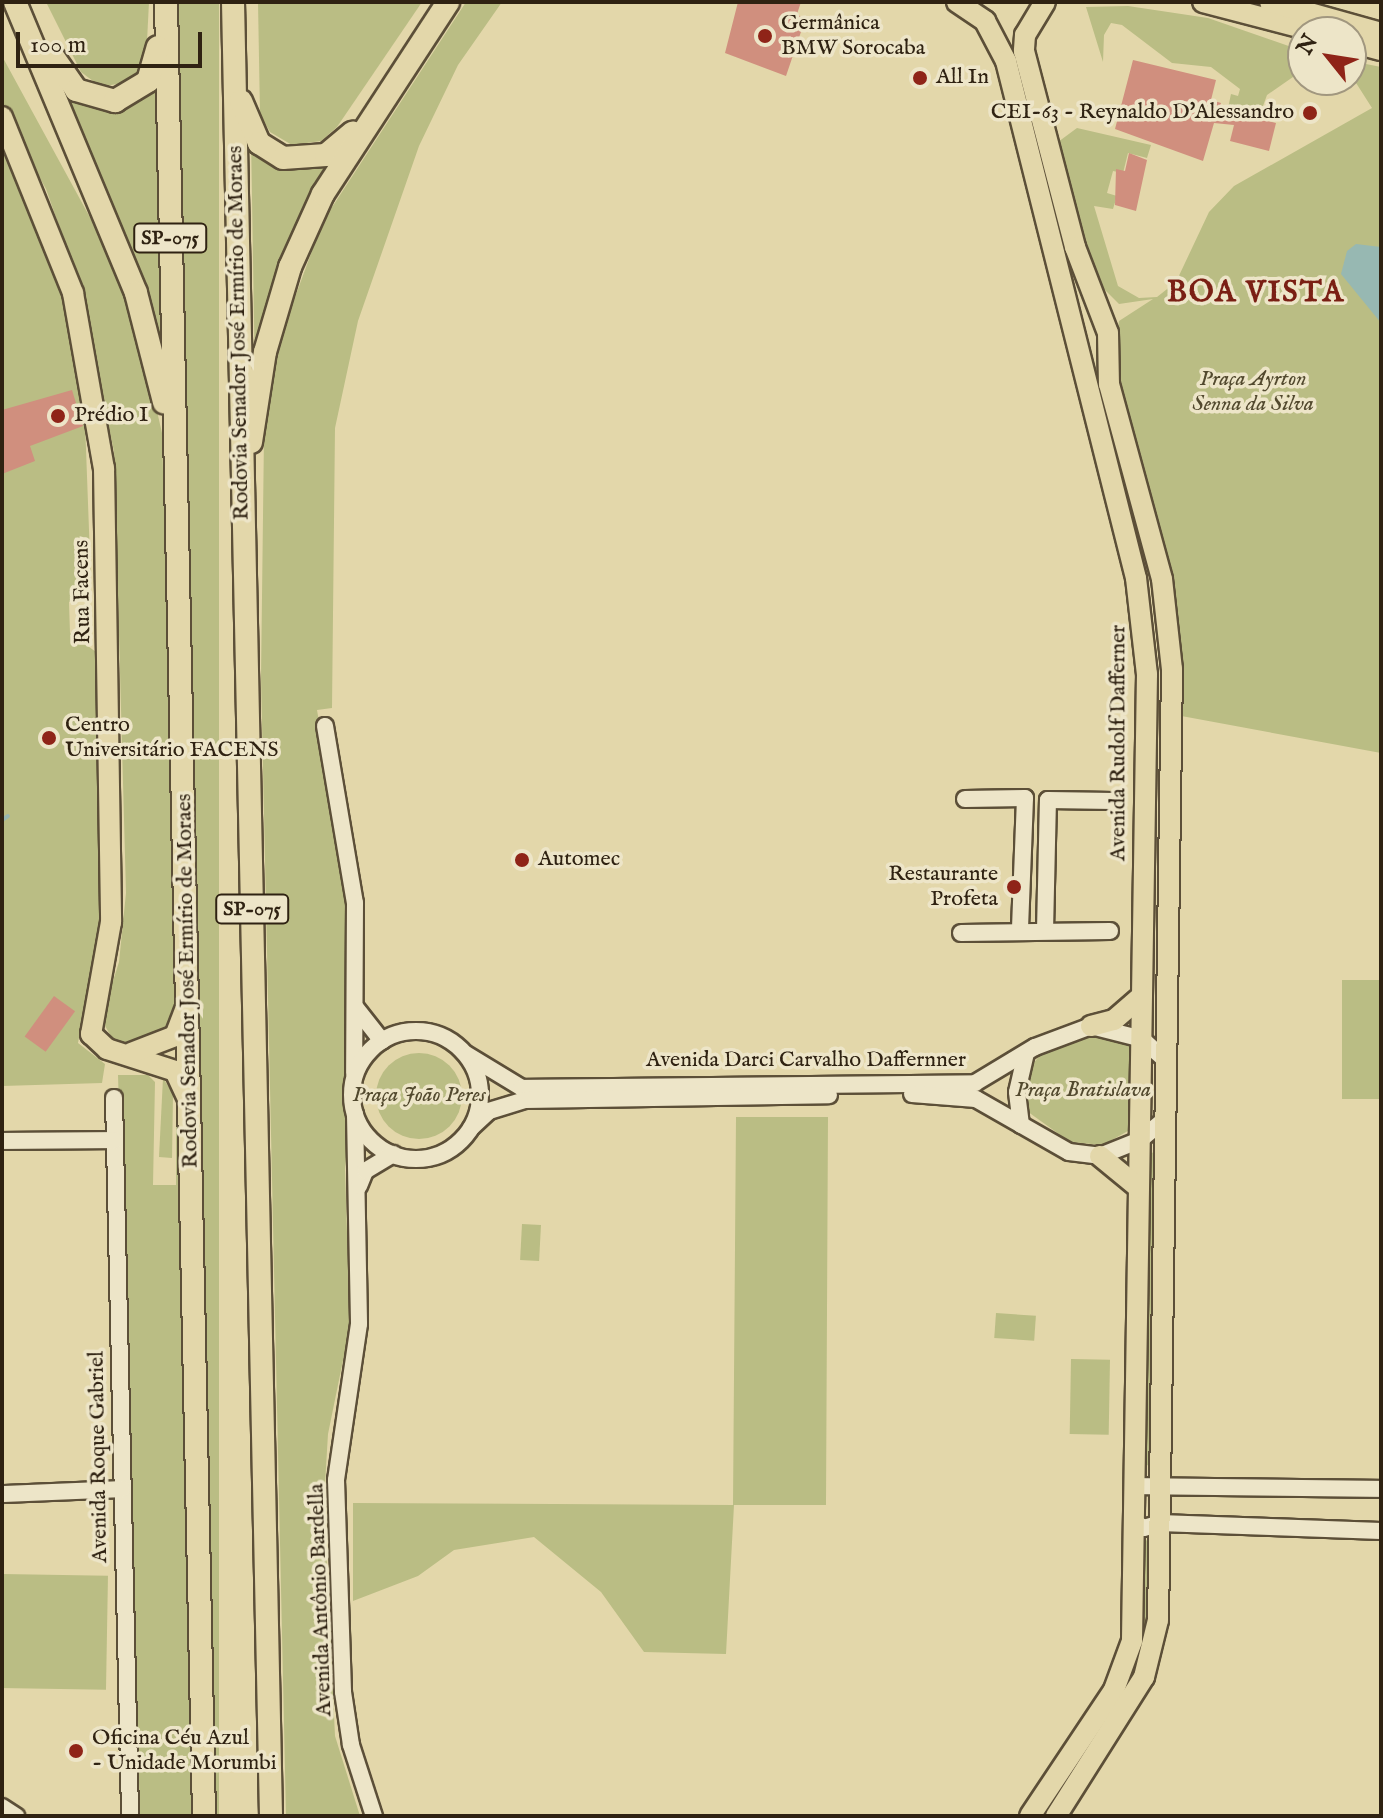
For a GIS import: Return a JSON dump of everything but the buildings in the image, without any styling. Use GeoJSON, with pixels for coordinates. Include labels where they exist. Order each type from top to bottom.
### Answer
{"type":"FeatureCollection","features":[{"type":"Feature","properties":{"kind":"highway"},"geometry":{"type":"LineString","coordinates":[[15,2],[136,293],[162,391],[175,475]]}},
{"type":"Feature","properties":{"kind":"highway"},"geometry":{"type":"LineString","coordinates":[[29,2],[65,79],[101,102],[133,96],[148,81],[155,69],[165,2]]}},
{"type":"Feature","properties":{"kind":"highway","name":"Rodovia Senador José Ermírio de Moraes"},"geometry":{"type":"LineString","coordinates":[[165,2],[190,983],[204,1816]]}},
{"type":"Feature","properties":{"kind":"highway","name":"Rodovia Senador José Ermírio de Moraes"},"geometry":{"type":"LineString","coordinates":[[233,2],[241,502],[271,1816]]}},
{"type":"Feature","properties":{"kind":"highway"},"geometry":{"type":"LineString","coordinates":[[234,34],[242,103],[254,136],[274,154],[312,160],[353,132],[441,2]]}},
{"type":"Feature","properties":{"kind":"highway"},"geometry":{"type":"LineString","coordinates":[[241,502],[265,352],[290,267],[323,194],[448,2]]}},
{"type":"Feature","properties":{"kind":"main road","name":"Avenida Rudolf Dafferner"},"geometry":{"type":"LineString","coordinates":[[957,2],[985,21],[1006,61],[1144,621],[1142,1039],[1132,1641],[1114,1690],[1030,1816]]}},
{"type":"Feature","properties":{"kind":"main road"},"geometry":{"type":"LineString","coordinates":[[1045,2],[1025,35],[1024,51],[1075,247],[1096,299],[1110,354],[1109,384],[1171,632],[1164,1059],[1164,1483],[1154,1651],[1129,1705],[1056,1816]]}},
{"type":"Feature","properties":{"kind":"main road"},"geometry":{"type":"LineString","coordinates":[[1203,2],[1287,24]]}},
{"type":"Feature","properties":{"kind":"main road"},"geometry":{"type":"LineString","coordinates":[[1270,2],[1381,33]]}},
{"type":"Feature","properties":{"kind":"main road","name":"Rua Facens"},"geometry":{"type":"LineString","coordinates":[[2,117],[73,293],[92,375],[104,468],[113,853],[109,947],[90,1020],[97,1042],[175,1071],[192,1119]]}},
{"type":"Feature","properties":{"kind":"main road"},"geometry":{"type":"LineString","coordinates":[[1066,298],[1083,292],[1096,299]]}},
{"type":"Feature","properties":{"kind":"main road"},"geometry":{"type":"LineString","coordinates":[[1082,362],[1100,372],[1110,354]]}},
{"type":"Feature","properties":{"kind":"main road"},"geometry":{"type":"LineString","coordinates":[[131,1053],[175,1036],[190,983]]}},
{"type":"Feature","properties":{"kind":"main road"},"geometry":{"type":"LineString","coordinates":[[1091,1026],[1130,1010],[1142,996]]}},
{"type":"Feature","properties":{"kind":"main road"},"geometry":{"type":"LineString","coordinates":[[1100,1156],[1139,1188]]}},
{"type":"Feature","properties":{"kind":"street"},"geometry":{"type":"LineString","coordinates":[[325,726],[349,841],[356,1008],[354,1082],[355,1114],[376,1145],[393,1154],[428,1158],[459,1142],[471,1128],[480,1090],[466,1054],[452,1041],[417,1031],[382,1041],[354,1082]]}},
{"type":"Feature","properties":{"kind":"street"},"geometry":{"type":"LineString","coordinates":[[965,799],[1025,798],[1020,931]]}},
{"type":"Feature","properties":{"kind":"street"},"geometry":{"type":"LineString","coordinates":[[1045,931],[1048,800],[1113,801]]}},
{"type":"Feature","properties":{"kind":"street"},"geometry":{"type":"LineString","coordinates":[[961,933],[1110,931]]}},
{"type":"Feature","properties":{"kind":"street"},"geometry":{"type":"LineString","coordinates":[[356,1008],[382,1041]]}},
{"type":"Feature","properties":{"kind":"street"},"geometry":{"type":"LineString","coordinates":[[1091,1026],[1142,1039],[1164,1059]]}},
{"type":"Feature","properties":{"kind":"street","name":"Avenida Darci Carvalho Daffernner"},"geometry":{"type":"LineString","coordinates":[[471,1128],[489,1111],[525,1100],[684,1090],[975,1083],[1026,1053],[1091,1026]]}},
{"type":"Feature","properties":{"kind":"street"},"geometry":{"type":"LineString","coordinates":[[1021,1125],[1017,1092],[1026,1053]]}},
{"type":"Feature","properties":{"kind":"street","name":"Avenida Darci Carvalho Daffernner"},"geometry":{"type":"LineString","coordinates":[[466,1054],[522,1088],[932,1094],[976,1099],[1069,1152],[1100,1156]]}},
{"type":"Feature","properties":{"kind":"street","name":"Avenida Roque Gabriel"},"geometry":{"type":"LineString","coordinates":[[114,1098],[130,1816]]}},
{"type":"Feature","properties":{"kind":"street","name":"Avenida Antônio Bardella"},"geometry":{"type":"LineString","coordinates":[[355,1114],[359,1187],[359,1324],[336,1480],[343,1692],[351,1745],[374,1816]]}},
{"type":"Feature","properties":{"kind":"street"},"geometry":{"type":"LineString","coordinates":[[1100,1156],[1140,1140],[1165,1119]]}},
{"type":"Feature","properties":{"kind":"street"},"geometry":{"type":"LineString","coordinates":[[2,1141],[114,1140]]}},
{"type":"Feature","properties":{"kind":"street"},"geometry":{"type":"LineString","coordinates":[[359,1187],[365,1171],[393,1154]]}},
{"type":"Feature","properties":{"kind":"street"},"geometry":{"type":"LineString","coordinates":[[1136,1479],[1164,1483],[1381,1489]]}},
{"type":"Feature","properties":{"kind":"street"},"geometry":{"type":"LineString","coordinates":[[2,1494],[122,1489]]}},
{"type":"Feature","properties":{"kind":"street"},"geometry":{"type":"LineString","coordinates":[[1136,1523],[1144,1528],[1160,1523],[1381,1531]]}},
{"type":"Feature","properties":{"kind":"street"},"geometry":{"type":"LineString","coordinates":[[2,1807],[16,1816]]}},
{"type":"Feature","properties":{"kind":"green space"},"geometry":{"type":"Polygon","coordinates":[[[46,2],[149,2],[146,61],[132,81],[101,87],[81,72],[46,2]]]}},
{"type":"Feature","properties":{"kind":"green space"},"geometry":{"type":"Polygon","coordinates":[[[176,2],[219,2],[219,1816],[176,1816],[176,2]]]}},
{"type":"Feature","properties":{"kind":"green space"},"geometry":{"type":"Polygon","coordinates":[[[258,2],[422,2],[337,127],[321,141],[292,145],[270,132],[260,114],[258,2]]]}},
{"type":"Feature","properties":{"kind":"green space"},"geometry":{"type":"Polygon","coordinates":[[[466,2],[502,2],[458,65],[419,146],[358,321],[335,428],[332,708],[317,710],[351,906],[352,1156],[346,1157],[345,1170],[350,1326],[328,1434],[324,1501],[335,1736],[360,1816],[286,1816],[261,678],[264,435],[280,338],[323,221],[466,2]]]}},
{"type":"Feature","properties":{"kind":"green space"},"geometry":{"type":"Polygon","coordinates":[[[1128,6],[1208,18],[1287,45],[1287,81],[1267,95],[1263,106],[1228,108],[1231,94],[1238,96],[1240,89],[1211,67],[1172,63],[1122,25],[1111,23],[1104,35],[1103,62],[1086,7],[1128,6]]]}},
{"type":"Feature","properties":{"kind":"green space"},"geometry":{"type":"Polygon","coordinates":[[[2,56],[129,289],[162,433],[177,1011],[169,1030],[131,1044],[115,1043],[101,1019],[119,962],[126,893],[114,451],[74,268],[46,189],[2,109],[2,56]]]}},
{"type":"Feature","properties":{"kind":"green space","name":"Praça Ayrton Senna da Silva"},"geometry":{"type":"Polygon","coordinates":[[[1367,64],[1381,67],[1381,753],[1176,715],[1168,592],[1114,357],[1119,321],[1153,299],[1119,304],[1094,279],[1058,142],[1077,128],[1151,145],[1147,158],[1128,153],[1123,173],[1113,171],[1107,193],[1117,196],[1113,209],[1094,206],[1118,286],[1139,298],[1157,297],[1176,282],[1209,212],[1234,186],[1372,108],[1364,96],[1367,96],[1367,64]]]}},
{"type":"Feature","properties":{"kind":"green space"},"geometry":{"type":"Polygon","coordinates":[[[56,85],[118,108],[156,90],[161,338],[56,85]]]}},
{"type":"Feature","properties":{"kind":"green space"},"geometry":{"type":"Polygon","coordinates":[[[251,138],[262,154],[349,145],[255,381],[251,138]]]}},
{"type":"Feature","properties":{"kind":"green space","name":"Centro Universitário FACENS"},"geometry":{"type":"Polygon","coordinates":[[[2,145],[69,305],[85,422],[91,584],[69,602],[70,633],[96,652],[100,923],[78,1043],[105,1064],[102,1083],[2,1086],[2,145]]]}},
{"type":"Feature","properties":{"kind":"green space"},"geometry":{"type":"Polygon","coordinates":[[[1342,980],[1381,980],[1381,1099],[1342,1099],[1342,980]]]}},
{"type":"Feature","properties":{"kind":"green space","name":"Praça Bratislava"},"geometry":{"type":"Polygon","coordinates":[[[1107,1034],[1136,1042],[1135,1127],[1103,1145],[1070,1142],[1024,1109],[1027,1071],[1041,1054],[1066,1041],[1107,1034]]]}},
{"type":"Feature","properties":{"kind":"green space","name":"Praça João Peres"},"geometry":{"type":"Polygon","coordinates":[[[419,1053],[436,1056],[450,1065],[459,1079],[462,1096],[459,1113],[450,1127],[436,1136],[419,1139],[402,1136],[388,1127],[379,1113],[376,1096],[379,1079],[388,1065],[402,1056],[419,1053]]]}},
{"type":"Feature","properties":{"kind":"green space"},"geometry":{"type":"Polygon","coordinates":[[[118,1075],[148,1075],[155,1082],[153,1185],[179,1185],[193,1816],[140,1816],[118,1075]]]}},
{"type":"Feature","properties":{"kind":"green space"},"geometry":{"type":"Polygon","coordinates":[[[163,1078],[173,1094],[172,1158],[159,1157],[163,1078]]]}},
{"type":"Feature","properties":{"kind":"green space"},"geometry":{"type":"Polygon","coordinates":[[[736,1117],[828,1117],[826,1505],[734,1505],[726,1654],[644,1652],[601,1592],[534,1537],[454,1550],[418,1576],[353,1601],[353,1503],[733,1505],[736,1117]]]}},
{"type":"Feature","properties":{"kind":"green space"},"geometry":{"type":"Polygon","coordinates":[[[1157,1152],[1154,1469],[1142,1462],[1150,1153],[1157,1152]]]}},
{"type":"Feature","properties":{"kind":"green space"},"geometry":{"type":"Polygon","coordinates":[[[522,1224],[541,1225],[539,1261],[520,1260],[522,1224]]]}},
{"type":"Feature","properties":{"kind":"green space"},"geometry":{"type":"Polygon","coordinates":[[[996,1313],[1036,1316],[1034,1341],[994,1338],[996,1313]]]}},
{"type":"Feature","properties":{"kind":"green space"},"geometry":{"type":"Polygon","coordinates":[[[1071,1359],[1110,1360],[1109,1435],[1070,1434],[1071,1359]]]}},
{"type":"Feature","properties":{"kind":"green space"},"geometry":{"type":"Polygon","coordinates":[[[1143,1540],[1153,1541],[1151,1634],[1142,1665],[1049,1816],[1039,1816],[1117,1697],[1143,1540]]]}},
{"type":"Feature","properties":{"kind":"green space"},"geometry":{"type":"Polygon","coordinates":[[[2,1574],[108,1576],[106,1690],[2,1688],[2,1574]]]}},
{"type":"Feature","properties":{"kind":"water"},"geometry":{"type":"Polygon","coordinates":[[[1356,244],[1381,247],[1381,323],[1341,274],[1347,251],[1356,244]]]}},
{"type":"Feature","properties":{"kind":"waterway"},"geometry":{"type":"LineString","coordinates":[[2,820],[8,816]]}},
{"type":"Feature","properties":{"kind":"place","name":"Germânica BMW Sorocaba"},"geometry":{"type":"Point","coordinates":[765,36]}},
{"type":"Feature","properties":{"kind":"place","name":"All In"},"geometry":{"type":"Point","coordinates":[920,78]}},
{"type":"Feature","properties":{"kind":"place","name":"CEI-63 - Reynaldo D'Alessandro"},"geometry":{"type":"Point","coordinates":[1310,113]}},
{"type":"Feature","properties":{"kind":"place","name":"Prédio I"},"geometry":{"type":"Point","coordinates":[58,416]}},
{"type":"Feature","properties":{"kind":"place","name":"Centro Universitário FACENS"},"geometry":{"type":"Point","coordinates":[49,738]}},
{"type":"Feature","properties":{"kind":"place","name":"Automec"},"geometry":{"type":"Point","coordinates":[522,860]}},
{"type":"Feature","properties":{"kind":"place","name":"Restaurante Profeta"},"geometry":{"type":"Point","coordinates":[1014,887]}},
{"type":"Feature","properties":{"kind":"place","name":"Oficina Céu Azul - Unidade Morumbi"},"geometry":{"type":"Point","coordinates":[76,1751]}},
{"type":"Feature","properties":{"kind":"district","name":"BOA VISTA"},"geometry":{"type":"Point","coordinates":[1256,293]}}]}
